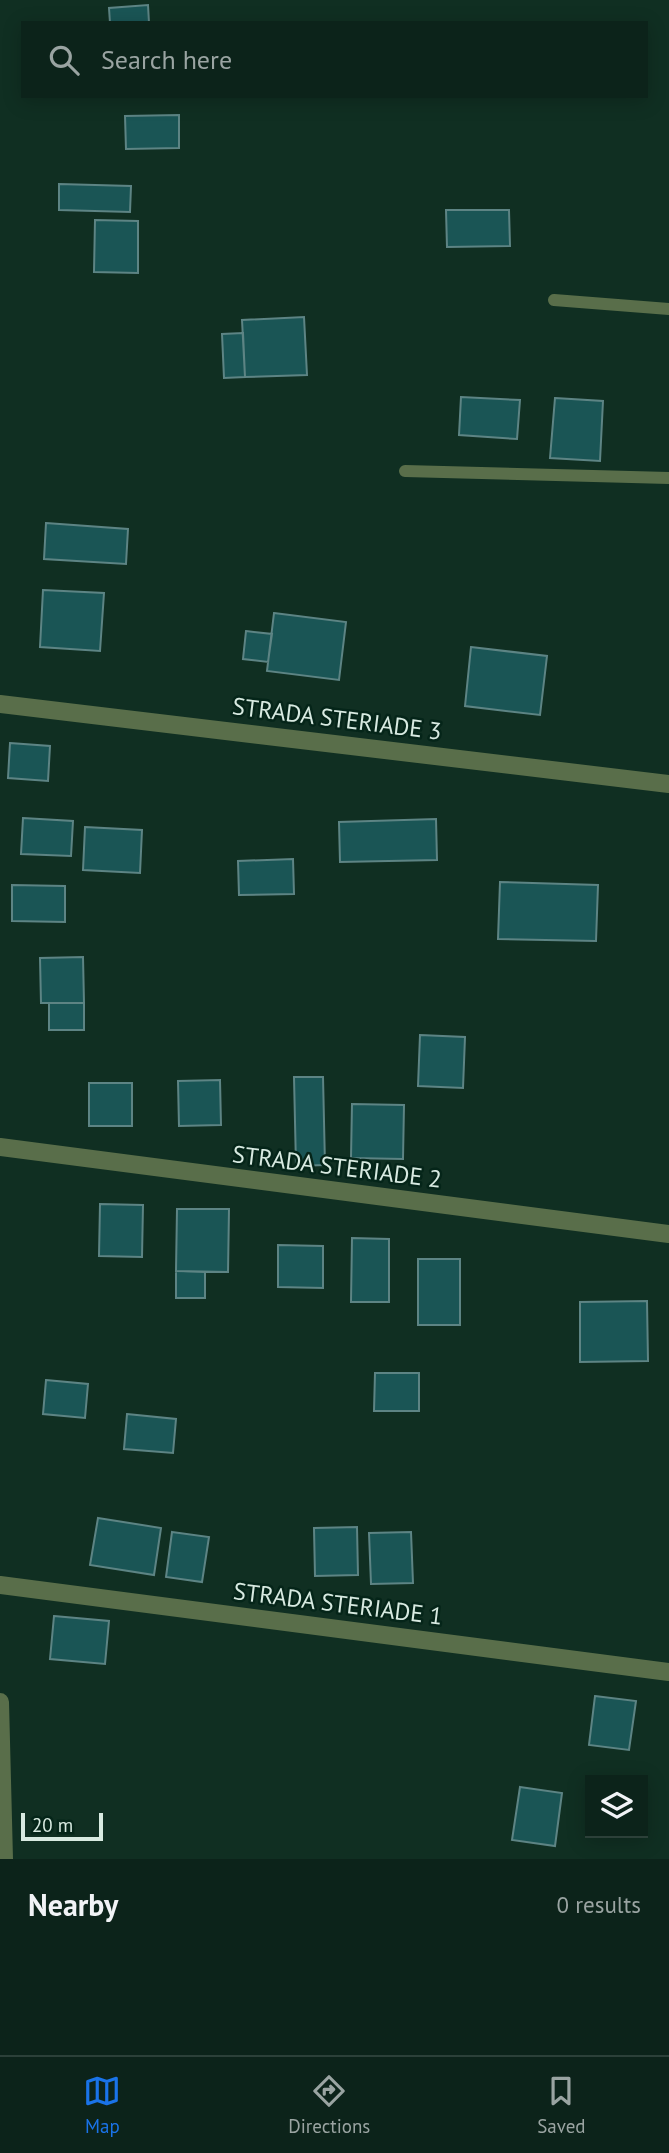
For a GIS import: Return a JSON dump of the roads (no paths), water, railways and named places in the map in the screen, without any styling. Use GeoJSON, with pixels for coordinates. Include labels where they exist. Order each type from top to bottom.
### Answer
{"type":"FeatureCollection","features":[{"type":"Feature","properties":{"kind":"street","name":"STRADA STERIADE 3"},"geometry":{"type":"LineString","coordinates":[[0,704],[669,784]]}},
{"type":"Feature","properties":{"kind":"street","name":"STRADA STERIADE 2"},"geometry":{"type":"LineString","coordinates":[[0,1147],[669,1234]]}},
{"type":"Feature","properties":{"kind":"street","name":"STRADA STERIADE 1"},"geometry":{"type":"LineString","coordinates":[[0,1584],[669,1672]]}},
{"type":"Feature","properties":{"kind":"street"},"geometry":{"type":"LineString","coordinates":[[0,1702],[4,1859]]}},
{"type":"Feature","properties":{"kind":"lane"},"geometry":{"type":"LineString","coordinates":[[554,300],[669,309]]}},
{"type":"Feature","properties":{"kind":"lane"},"geometry":{"type":"LineString","coordinates":[[405,471],[669,478]]}}]}
